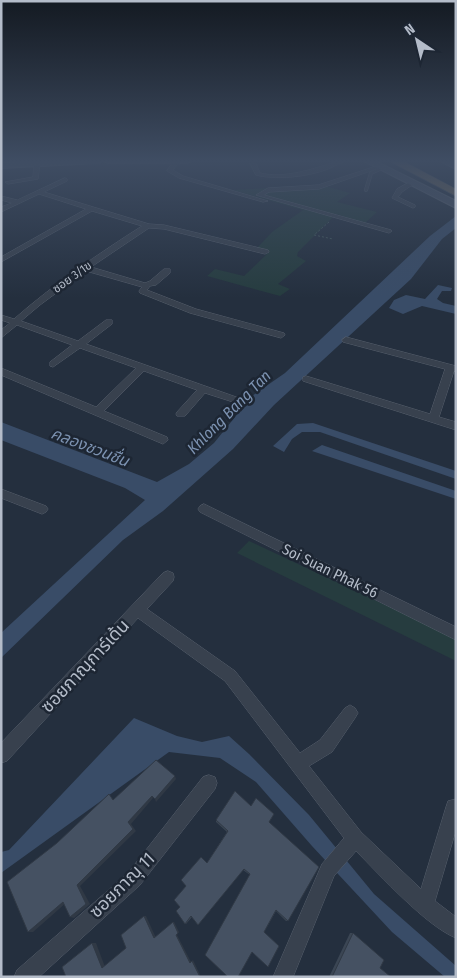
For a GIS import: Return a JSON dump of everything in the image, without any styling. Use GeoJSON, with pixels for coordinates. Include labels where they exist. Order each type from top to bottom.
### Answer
{"type":"FeatureCollection","features":[{"type":"Feature","properties":{"kind":"street"},"geometry":{"type":"LineString","coordinates":[[83,207],[148,226],[164,227],[265,252]]}},
{"type":"Feature","properties":{"kind":"street"},"geometry":{"type":"LineString","coordinates":[[302,207],[389,231]]}},
{"type":"Feature","properties":{"kind":"street"},"geometry":{"type":"LineString","coordinates":[[1,260],[90,209]]}},
{"type":"Feature","properties":{"kind":"street","name":"ซอย 3/1ข"},"geometry":{"type":"LineString","coordinates":[[1,335],[37,303],[112,249],[148,226]]}},
{"type":"Feature","properties":{"kind":"street"},"geometry":{"type":"LineString","coordinates":[[85,268],[147,285],[153,283],[167,271]]}},
{"type":"Feature","properties":{"kind":"street"},"geometry":{"type":"LineString","coordinates":[[147,285],[143,291],[186,308],[281,335]]}},
{"type":"Feature","properties":{"kind":"street"},"geometry":{"type":"LineString","coordinates":[[1,317],[236,400]]}},
{"type":"Feature","properties":{"kind":"street"},"geometry":{"type":"LineString","coordinates":[[53,364],[109,322]]}},
{"type":"Feature","properties":{"kind":"street"},"geometry":{"type":"LineString","coordinates":[[346,340],[453,368],[433,420]]}},
{"type":"Feature","properties":{"kind":"street"},"geometry":{"type":"LineString","coordinates":[[97,412],[143,367]]}},
{"type":"Feature","properties":{"kind":"street"},"geometry":{"type":"LineString","coordinates":[[1,371],[163,440]]}},
{"type":"Feature","properties":{"kind":"street"},"geometry":{"type":"LineString","coordinates":[[306,379],[456,426]]}},
{"type":"Feature","properties":{"kind":"street"},"geometry":{"type":"LineString","coordinates":[[181,414],[203,389]]}},
{"type":"Feature","properties":{"kind":"street"},"geometry":{"type":"LineString","coordinates":[[1,493],[42,509]]}},
{"type":"Feature","properties":{"kind":"street","name":"Soi Suan Phak 56"},"geometry":{"type":"LineString","coordinates":[[204,509],[456,634]]}},
{"type":"Feature","properties":{"kind":"street","name":"ซอยภาณุการ์เด้น"},"geometry":{"type":"LineString","coordinates":[[1,755],[168,577]]}},
{"type":"Feature","properties":{"kind":"street"},"geometry":{"type":"LineString","coordinates":[[137,610],[230,676],[297,764],[349,844],[456,929]]}},
{"type":"Feature","properties":{"kind":"street"},"geometry":{"type":"LineString","coordinates":[[297,764],[326,746],[350,713]]}},
{"type":"Feature","properties":{"kind":"street","name":"ซอยภาณุ 11"},"geometry":{"type":"LineString","coordinates":[[24,977],[134,879],[209,783]]}},
{"type":"Feature","properties":{"kind":"street"},"geometry":{"type":"LineString","coordinates":[[425,905],[454,807]]}},
{"type":"Feature","properties":{"kind":"street"},"geometry":{"type":"LineString","coordinates":[[282,977],[328,870],[349,844]]}},
{"type":"Feature","properties":{"kind":"path"},"geometry":{"type":"LineString","coordinates":[[333,239],[314,235],[334,218]]}},
{"type":"Feature","properties":{"kind":"green space"},"geometry":{"type":"Polygon","coordinates":[[[291,207],[356,207],[377,212],[365,223],[336,214],[298,252],[297,256],[306,261],[278,284],[290,289],[280,296],[207,276],[215,269],[244,276],[269,252],[257,248],[272,232],[303,210],[291,207]]]}},
{"type":"Feature","properties":{"kind":"green space"},"geometry":{"type":"Polygon","coordinates":[[[249,541],[456,640],[456,661],[237,553],[249,541]]]}},
{"type":"Feature","properties":{"kind":"water"},"geometry":{"type":"Polygon","coordinates":[[[456,216],[456,228],[442,239],[411,279],[274,405],[233,449],[163,511],[123,540],[1,658],[1,633],[145,500],[125,488],[1,440],[1,422],[157,482],[189,464],[214,443],[252,396],[285,373],[430,236],[456,216]]]}},
{"type":"Feature","properties":{"kind":"water"},"geometry":{"type":"Polygon","coordinates":[[[438,285],[452,288],[451,291],[442,291],[437,299],[443,303],[456,306],[456,314],[422,306],[403,314],[389,308],[394,300],[406,295],[425,299],[438,285]]]}},
{"type":"Feature","properties":{"kind":"water"},"geometry":{"type":"Polygon","coordinates":[[[313,423],[456,471],[456,479],[320,432],[302,432],[292,439],[284,452],[273,446],[297,424],[313,423]]]}},
{"type":"Feature","properties":{"kind":"water"},"geometry":{"type":"Polygon","coordinates":[[[322,445],[456,491],[456,499],[312,451],[322,445]]]}},
{"type":"Feature","properties":{"kind":"water"},"geometry":{"type":"Polygon","coordinates":[[[134,718],[177,736],[202,742],[229,736],[309,815],[374,894],[456,966],[456,977],[445,977],[392,932],[312,846],[256,782],[220,758],[169,752],[1,873],[1,852],[9,850],[134,718]]]}},
{"type":"Feature","properties":{"kind":"building"},"geometry":{"type":"Polygon","coordinates":[[[156,760],[175,776],[155,799],[152,796],[128,822],[133,829],[77,885],[86,904],[70,917],[63,902],[28,932],[7,882],[57,843],[109,794],[113,800],[156,760]]]}},
{"type":"Feature","properties":{"kind":"building"},"geometry":{"type":"Polygon","coordinates":[[[235,791],[251,806],[256,798],[274,814],[269,822],[319,867],[288,921],[276,910],[264,932],[279,946],[268,967],[252,952],[238,977],[228,977],[205,955],[250,874],[244,869],[198,925],[191,916],[185,924],[176,911],[180,907],[174,900],[186,886],[181,880],[201,857],[207,863],[228,831],[216,820],[235,791]]]}},
{"type":"Feature","properties":{"kind":"building"},"geometry":{"type":"Polygon","coordinates":[[[144,916],[154,938],[173,922],[178,933],[176,935],[190,963],[192,961],[200,977],[66,977],[62,967],[92,943],[102,968],[126,948],[121,935],[144,916]]]}},
{"type":"Feature","properties":{"kind":"building"},"geometry":{"type":"Polygon","coordinates":[[[353,933],[384,960],[380,968],[391,977],[332,977],[353,933]]]}},
{"type":"Feature","properties":{"kind":"water label","name":"Khlong Bang Tan"},"geometry":{"type":"Point","coordinates":[229,412]}},
{"type":"Feature","properties":{"kind":"water label","name":"คลองชวนชื่น"},"geometry":{"type":"Point","coordinates":[90,447]}}]}
